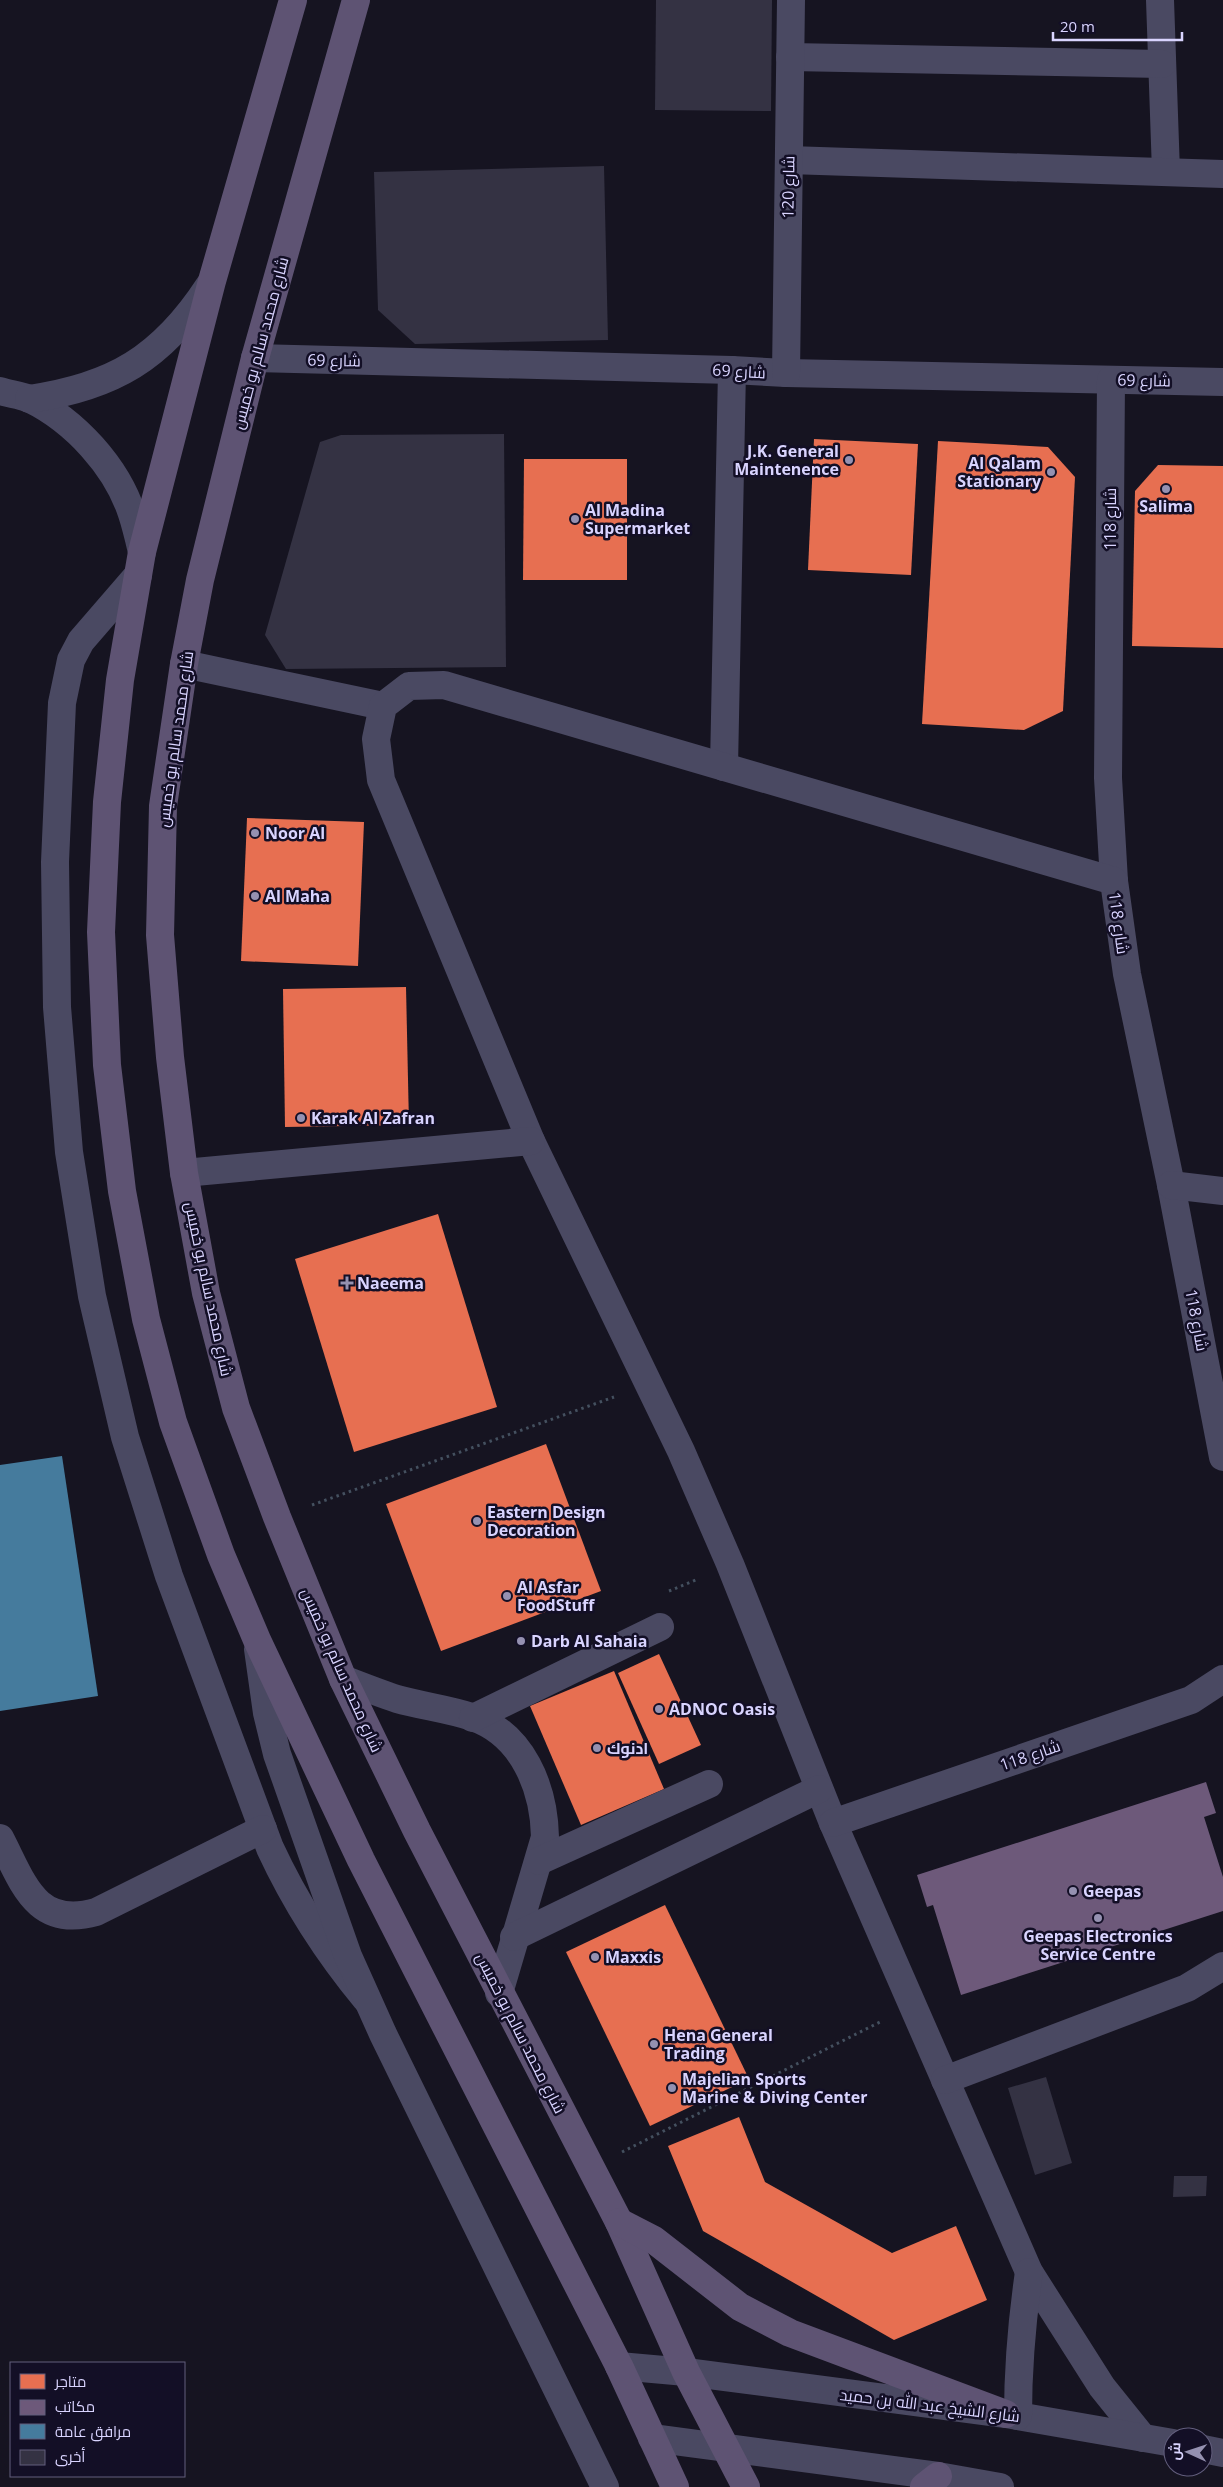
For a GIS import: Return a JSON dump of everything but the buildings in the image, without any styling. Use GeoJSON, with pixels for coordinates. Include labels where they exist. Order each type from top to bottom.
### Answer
{"type":"FeatureCollection","features":[{"type":"Feature","properties":{"kind":"main road"},"geometry":{"type":"LineString","coordinates":[[293,0],[212,281],[140,563],[120,680],[107,802],[101,932],[107,1065],[122,1191],[148,1329],[173,1422],[221,1555],[257,1640],[361,1860],[618,2366],[675,2487]]}},
{"type":"Feature","properties":{"kind":"main road","name":"شارع محمد سالم بو خميس"},"geometry":{"type":"LineString","coordinates":[[356,0],[254,358],[200,580],[184,664],[163,806],[160,935],[170,1057],[184,1173],[206,1293],[236,1408],[277,1518],[343,1679],[417,1832],[619,2222],[686,2372],[746,2487]]}},
{"type":"Feature","properties":{"kind":"main road"},"geometry":{"type":"LineString","coordinates":[[619,2222],[654,2240],[740,2308],[790,2333],[1012,2415]]}},
{"type":"Feature","properties":{"kind":"street","name":"شارع 120"},"geometry":{"type":"LineString","coordinates":[[786,374],[791,0]]}},
{"type":"Feature","properties":{"kind":"street"},"geometry":{"type":"LineString","coordinates":[[1160,0],[1166,172]]}},
{"type":"Feature","properties":{"kind":"street"},"geometry":{"type":"LineString","coordinates":[[790,57],[1162,64]]}},
{"type":"Feature","properties":{"kind":"street"},"geometry":{"type":"LineString","coordinates":[[789,160],[1223,174]]}},
{"type":"Feature","properties":{"kind":"street"},"geometry":{"type":"LineString","coordinates":[[29,399],[75,391],[102,382],[136,365],[166,341],[191,313],[212,281]]}},
{"type":"Feature","properties":{"kind":"street","name":"شارع 69"},"geometry":{"type":"LineString","coordinates":[[254,358],[732,370],[786,374],[1223,382]]}},
{"type":"Feature","properties":{"kind":"street"},"geometry":{"type":"LineString","coordinates":[[724,767],[732,370]]}},
{"type":"Feature","properties":{"kind":"street","name":"شارع 118"},"geometry":{"type":"LineString","coordinates":[[1111,380],[1108,778],[1114,881],[1127,974],[1171,1185],[1223,1457]]}},
{"type":"Feature","properties":{"kind":"street"},"geometry":{"type":"LineString","coordinates":[[0,391],[29,399],[62,420],[91,446],[114,478],[132,513],[140,563],[81,641],[71,660],[62,703],[55,881],[57,1008],[69,1152],[92,1296],[125,1437],[169,1576],[263,1829],[289,1890],[338,1966],[366,1999]]}},
{"type":"Feature","properties":{"kind":"street"},"geometry":{"type":"LineString","coordinates":[[184,664],[383,706]]}},
{"type":"Feature","properties":{"kind":"street"},"geometry":{"type":"LineString","coordinates":[[1114,881],[444,685],[409,686],[383,706],[376,739],[381,780],[531,1141],[650,1384],[730,1564],[833,1823],[1029,2272],[1102,2386],[1143,2438]]}},
{"type":"Feature","properties":{"kind":"street"},"geometry":{"type":"LineString","coordinates":[[184,1173],[531,1141]]}},
{"type":"Feature","properties":{"kind":"street"},"geometry":{"type":"LineString","coordinates":[[1171,1185],[1223,1191]]}},
{"type":"Feature","properties":{"kind":"street"},"geometry":{"type":"LineString","coordinates":[[473,1718],[660,1627]]}},
{"type":"Feature","properties":{"kind":"street"},"geometry":{"type":"LineString","coordinates":[[257,1640],[267,1713],[277,1754],[332,1913],[366,1999],[605,2487]]}},
{"type":"Feature","properties":{"kind":"street"},"geometry":{"type":"LineString","coordinates":[[343,1679],[398,1699],[473,1718],[495,1729],[514,1746],[528,1766],[535,1781],[544,1812],[545,1837],[499,1993]]}},
{"type":"Feature","properties":{"kind":"street","name":"شارع 118"},"geometry":{"type":"LineString","coordinates":[[833,1823],[1191,1700],[1223,1682]]}},
{"type":"Feature","properties":{"kind":"street"},"geometry":{"type":"LineString","coordinates":[[539,1861],[710,1784]]}},
{"type":"Feature","properties":{"kind":"street"},"geometry":{"type":"LineString","coordinates":[[514,1937],[819,1789]]}},
{"type":"Feature","properties":{"kind":"street"},"geometry":{"type":"LineString","coordinates":[[0,1838],[28,1892],[37,1904],[49,1912],[63,1916],[80,1916],[96,1912],[263,1829]]}},
{"type":"Feature","properties":{"kind":"street"},"geometry":{"type":"LineString","coordinates":[[945,2080],[1187,1988],[1223,1966]]}},
{"type":"Feature","properties":{"kind":"street"},"geometry":{"type":"LineString","coordinates":[[1012,2415],[1029,2272]]}},
{"type":"Feature","properties":{"kind":"street","name":"شارع الشيخ عبد الله بن حميد"},"geometry":{"type":"LineString","coordinates":[[618,2366],[686,2372],[1012,2415],[1163,2441]]}},
{"type":"Feature","properties":{"kind":"street"},"geometry":{"type":"LineString","coordinates":[[652,2438],[931,2482],[1000,2487]]}},
{"type":"Feature","properties":{"kind":"path"},"geometry":{"type":"LineString","coordinates":[[277,1518],[650,1384]]}},
{"type":"Feature","properties":{"kind":"path"},"geometry":{"type":"LineString","coordinates":[[590,2168],[913,2005]]}},
{"type":"Feature","properties":{"kind":"place","name":"J.K. General Maintenence"},"geometry":{"type":"Point","coordinates":[849,460]}},
{"type":"Feature","properties":{"kind":"place","name":"Al Qalam Stationary"},"geometry":{"type":"Point","coordinates":[1051,472]}},
{"type":"Feature","properties":{"kind":"place","name":"Salima"},"geometry":{"type":"Point","coordinates":[1166,489]}},
{"type":"Feature","properties":{"kind":"place","name":"Al Madina Supermarket"},"geometry":{"type":"Point","coordinates":[575,519]}},
{"type":"Feature","properties":{"kind":"place","name":"Noor Al"},"geometry":{"type":"Point","coordinates":[255,833]}},
{"type":"Feature","properties":{"kind":"place","name":"Al Maha"},"geometry":{"type":"Point","coordinates":[255,896]}},
{"type":"Feature","properties":{"kind":"place","name":"Karak Al Zafran"},"geometry":{"type":"Point","coordinates":[301,1118]}},
{"type":"Feature","properties":{"kind":"place","name":"Naeema"},"geometry":{"type":"Point","coordinates":[347,1283]}},
{"type":"Feature","properties":{"kind":"place","name":"Eastern Design Decoration"},"geometry":{"type":"Point","coordinates":[477,1521]}},
{"type":"Feature","properties":{"kind":"place","name":"Al Asfar FoodStuff"},"geometry":{"type":"Point","coordinates":[507,1596]}},
{"type":"Feature","properties":{"kind":"place","name":"Darb Al Sahaia"},"geometry":{"type":"Point","coordinates":[521,1641]}},
{"type":"Feature","properties":{"kind":"place","name":"ADNOC Oasis"},"geometry":{"type":"Point","coordinates":[659,1709]}},
{"type":"Feature","properties":{"kind":"place","name":"ادنوك"},"geometry":{"type":"Point","coordinates":[597,1748]}},
{"type":"Feature","properties":{"kind":"place","name":"Geepas"},"geometry":{"type":"Point","coordinates":[1073,1891]}},
{"type":"Feature","properties":{"kind":"place","name":"Geepas Electronics Service Centre"},"geometry":{"type":"Point","coordinates":[1098,1918]}},
{"type":"Feature","properties":{"kind":"place","name":"Maxxis"},"geometry":{"type":"Point","coordinates":[595,1957]}},
{"type":"Feature","properties":{"kind":"place","name":"Hena General Trading"},"geometry":{"type":"Point","coordinates":[654,2044]}},
{"type":"Feature","properties":{"kind":"place","name":"Majelian Sports Marine & Diving Center"},"geometry":{"type":"Point","coordinates":[672,2088]}}]}
